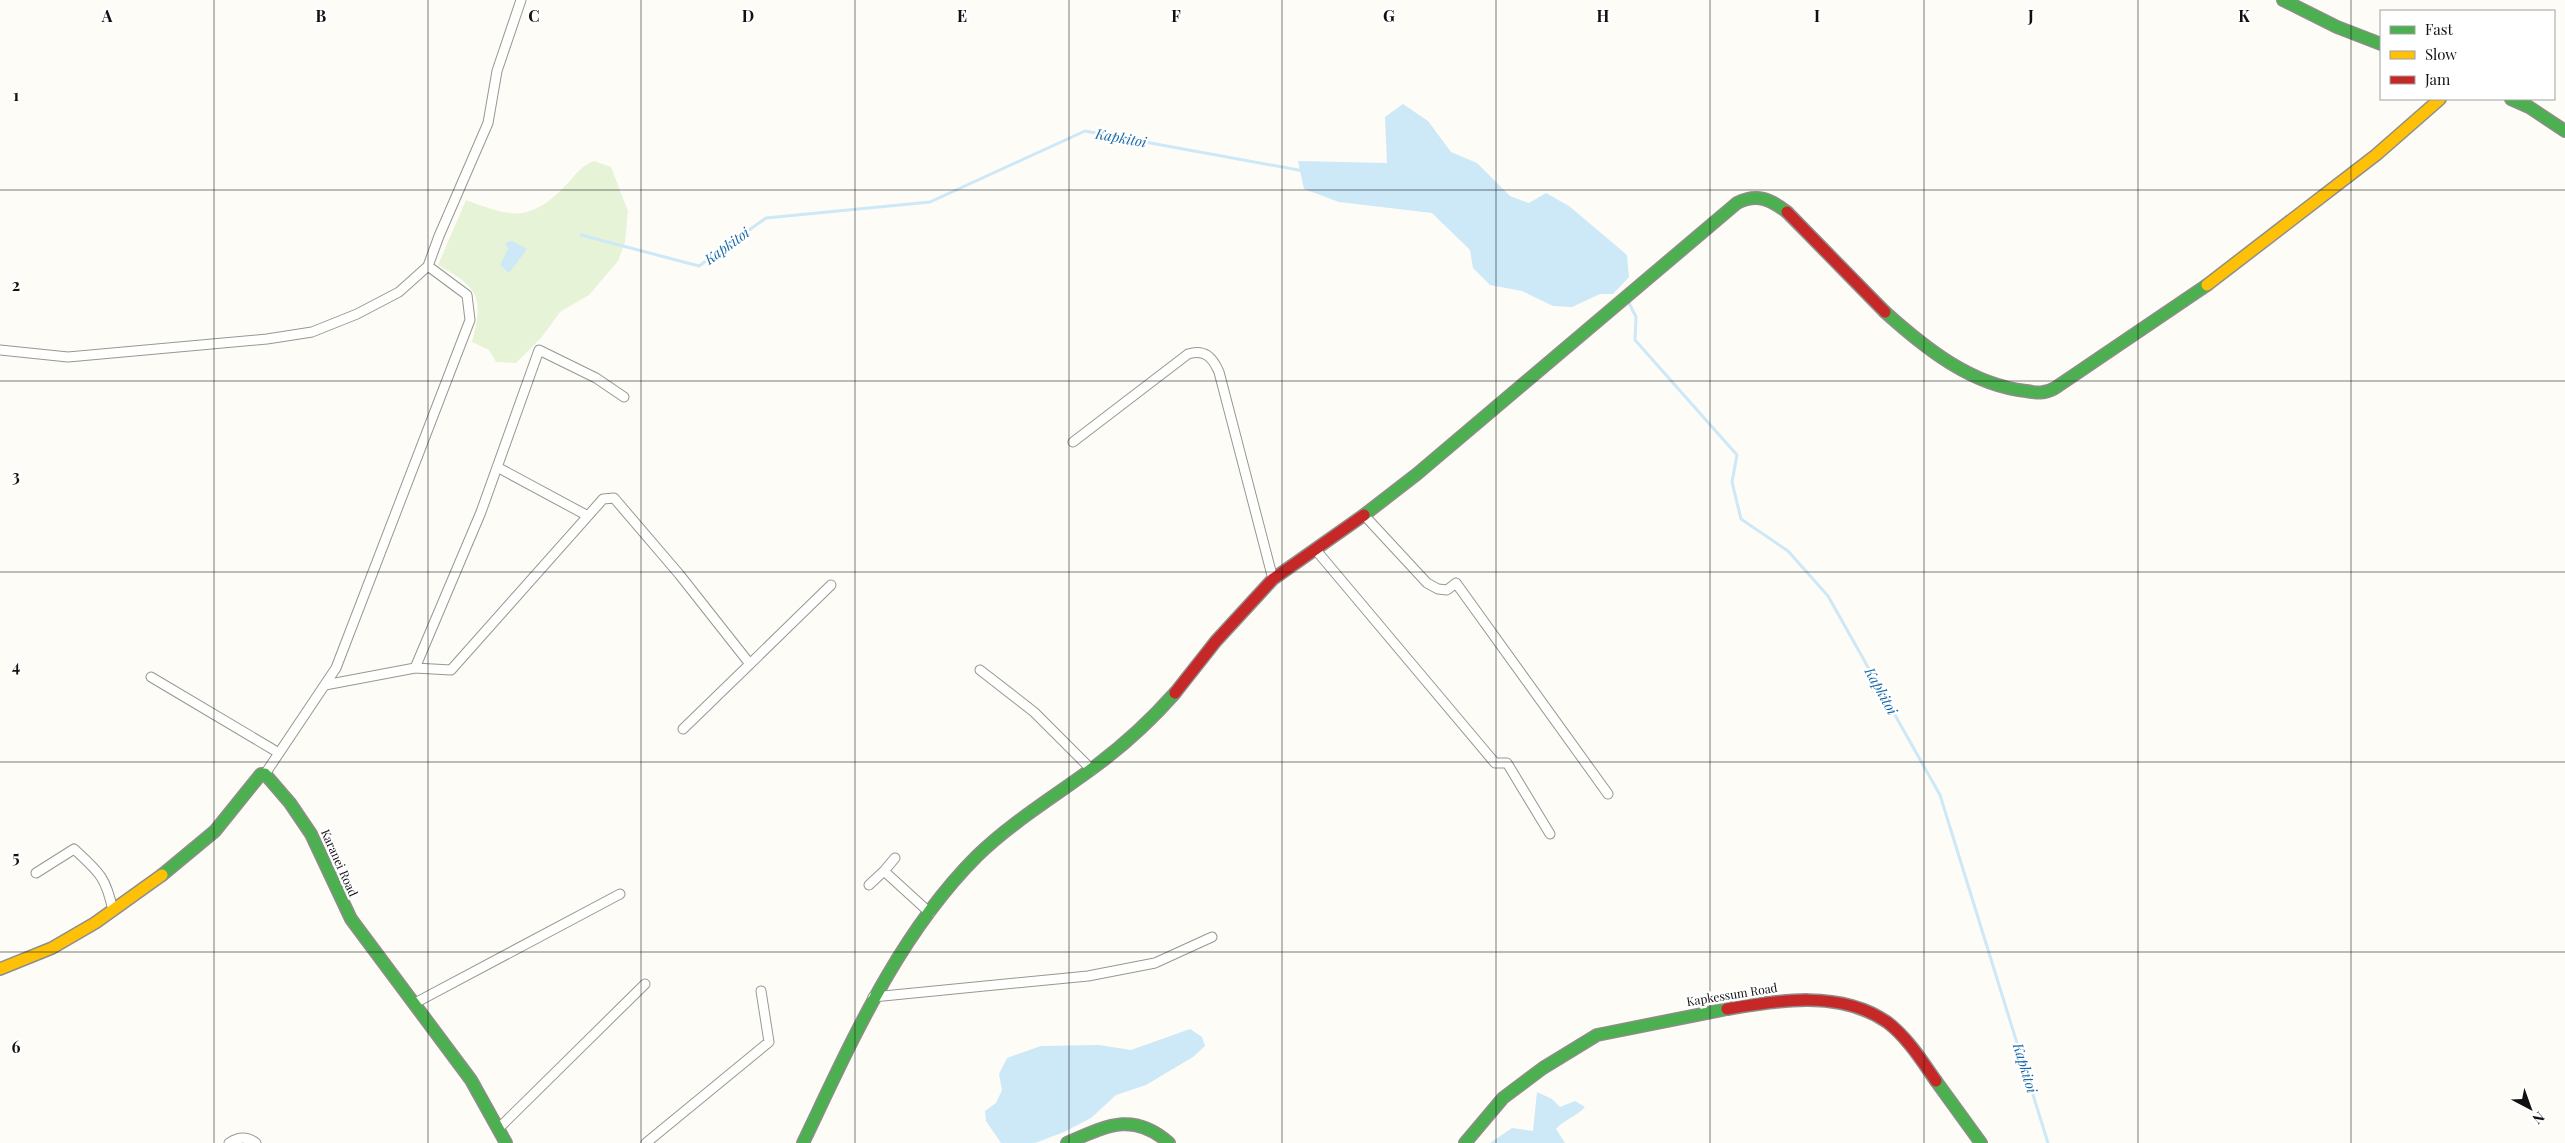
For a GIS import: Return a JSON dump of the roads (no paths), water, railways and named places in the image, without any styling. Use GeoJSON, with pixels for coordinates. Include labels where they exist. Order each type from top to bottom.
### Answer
{"type":"FeatureCollection","features":[{"type":"Feature","properties":{"kind":"street"},"geometry":{"type":"LineString","coordinates":[[0,350],[68,357],[267,339],[312,332],[357,314],[399,292],[428,266],[488,123],[497,71],[521,0]]}},
{"type":"Feature","properties":{"kind":"street"},"geometry":{"type":"LineString","coordinates":[[2283,0],[2337,27],[2380,44]]}},
{"type":"Feature","properties":{"kind":"street"},"geometry":{"type":"LineString","coordinates":[[803,1143],[873,997],[930,913],[977,856],[1014,824],[1092,770],[1153,716],[1174,694],[1216,641],[1273,579],[1364,515],[1417,474],[1728,209],[1752,195],[1770,199],[1786,211],[1917,340],[1942,360],[1983,380],[2022,391],[2042,393],[2056,387],[2227,271],[2376,154],[2439,100]]}},
{"type":"Feature","properties":{"kind":"street"},"geometry":{"type":"LineString","coordinates":[[2514,100],[2529,107],[2565,131]]}},
{"type":"Feature","properties":{"kind":"street"},"geometry":{"type":"LineString","coordinates":[[0,969],[52,948],[113,911],[173,868],[215,831],[260,774],[265,774],[336,668],[470,320],[467,295],[428,266]]}},
{"type":"Feature","properties":{"kind":"street"},"geometry":{"type":"LineString","coordinates":[[415,668],[481,512],[539,350],[596,378],[624,397]]}},
{"type":"Feature","properties":{"kind":"street"},"geometry":{"type":"LineString","coordinates":[[1072,442],[1188,354],[1198,351],[1209,356],[1219,372],[1273,579]]}},
{"type":"Feature","properties":{"kind":"street"},"geometry":{"type":"LineString","coordinates":[[497,467],[588,516]]}},
{"type":"Feature","properties":{"kind":"street"},"geometry":{"type":"LineString","coordinates":[[325,685],[415,668],[451,670],[603,499],[614,498],[679,574],[750,664]]}},
{"type":"Feature","properties":{"kind":"street"},"geometry":{"type":"LineString","coordinates":[[1364,515],[1427,583],[1438,589],[1448,590],[1456,583],[1608,794]]}},
{"type":"Feature","properties":{"kind":"street"},"geometry":{"type":"LineString","coordinates":[[1315,549],[1495,763],[1507,763],[1550,834]]}},
{"type":"Feature","properties":{"kind":"street"},"geometry":{"type":"LineString","coordinates":[[683,729],[831,585]]}},
{"type":"Feature","properties":{"kind":"street"},"geometry":{"type":"LineString","coordinates":[[980,670],[1034,712],[1092,770]]}},
{"type":"Feature","properties":{"kind":"street"},"geometry":{"type":"LineString","coordinates":[[151,677],[279,753]]}},
{"type":"Feature","properties":{"kind":"street","name":"Karanei Road"},"geometry":{"type":"LineString","coordinates":[[265,774],[284,794],[309,830],[352,924],[366,938],[471,1080],[506,1143]]}},
{"type":"Feature","properties":{"kind":"street"},"geometry":{"type":"LineString","coordinates":[[36,873],[74,849],[101,873],[109,893],[113,911]]}},
{"type":"Feature","properties":{"kind":"street"},"geometry":{"type":"LineString","coordinates":[[869,885],[895,858]]}},
{"type":"Feature","properties":{"kind":"street"},"geometry":{"type":"LineString","coordinates":[[884,871],[930,913]]}},
{"type":"Feature","properties":{"kind":"street"},"geometry":{"type":"LineString","coordinates":[[416,1004],[620,894]]}},
{"type":"Feature","properties":{"kind":"street"},"geometry":{"type":"LineString","coordinates":[[873,997],[1088,976],[1155,963],[1212,937]]}},
{"type":"Feature","properties":{"kind":"street"},"geometry":{"type":"LineString","coordinates":[[498,1129],[645,984]]}},
{"type":"Feature","properties":{"kind":"street"},"geometry":{"type":"LineString","coordinates":[[646,1143],[769,1042],[761,991]]}},
{"type":"Feature","properties":{"kind":"street","name":"Kapkessum Road"},"geometry":{"type":"LineString","coordinates":[[1465,1143],[1503,1098],[1543,1068],[1597,1035],[1637,1025],[1776,1000],[1829,1002],[1864,1009],[1888,1023],[1915,1051],[1981,1143]]}},
{"type":"Feature","properties":{"kind":"street"},"geometry":{"type":"LineString","coordinates":[[1067,1143],[1097,1130],[1124,1122],[1153,1128],[1169,1143]]}},
{"type":"Feature","properties":{"kind":"street"},"geometry":{"type":"LineString","coordinates":[[229,1143],[244,1138],[256,1143]]}},
{"type":"Feature","properties":{"kind":"water"},"geometry":{"type":"Polygon","coordinates":[[[1403,104],[1428,121],[1451,152],[1477,163],[1510,196],[1529,203],[1546,193],[1569,206],[1627,255],[1629,277],[1613,294],[1600,294],[1572,307],[1553,306],[1522,291],[1490,285],[1473,268],[1470,250],[1432,213],[1339,202],[1304,189],[1298,161],[1387,163],[1385,117],[1403,104]]]}},
{"type":"Feature","properties":{"kind":"water"},"geometry":{"type":"Polygon","coordinates":[[[512,241],[527,249],[509,273],[500,265],[508,249],[505,243],[512,241]]]}},
{"type":"Feature","properties":{"kind":"water"},"geometry":{"type":"Polygon","coordinates":[[[1190,1029],[1202,1037],[1205,1046],[1193,1057],[1146,1085],[1116,1095],[1091,1118],[1064,1132],[1035,1143],[1001,1143],[986,1121],[985,1111],[996,1103],[1002,1090],[999,1074],[1007,1058],[1041,1046],[1099,1045],[1131,1050],[1190,1029]]]}},
{"type":"Feature","properties":{"kind":"water"},"geometry":{"type":"Polygon","coordinates":[[[1537,1092],[1552,1099],[1560,1107],[1575,1101],[1585,1107],[1556,1129],[1565,1143],[1490,1143],[1512,1128],[1533,1131],[1537,1092]]]}},
{"type":"Feature","properties":{"kind":"waterway","name":"Kapkitoi"},"geometry":{"type":"LineString","coordinates":[[581,235],[699,266],[766,218],[930,202],[1085,131],[1304,171]]}},
{"type":"Feature","properties":{"kind":"waterway","name":"Kapkitoi"},"geometry":{"type":"LineString","coordinates":[[1629,303],[1636,317],[1635,340],[1737,455],[1732,482],[1741,519],[1788,551],[1828,596],[1940,795],[2048,1143]]}}]}
